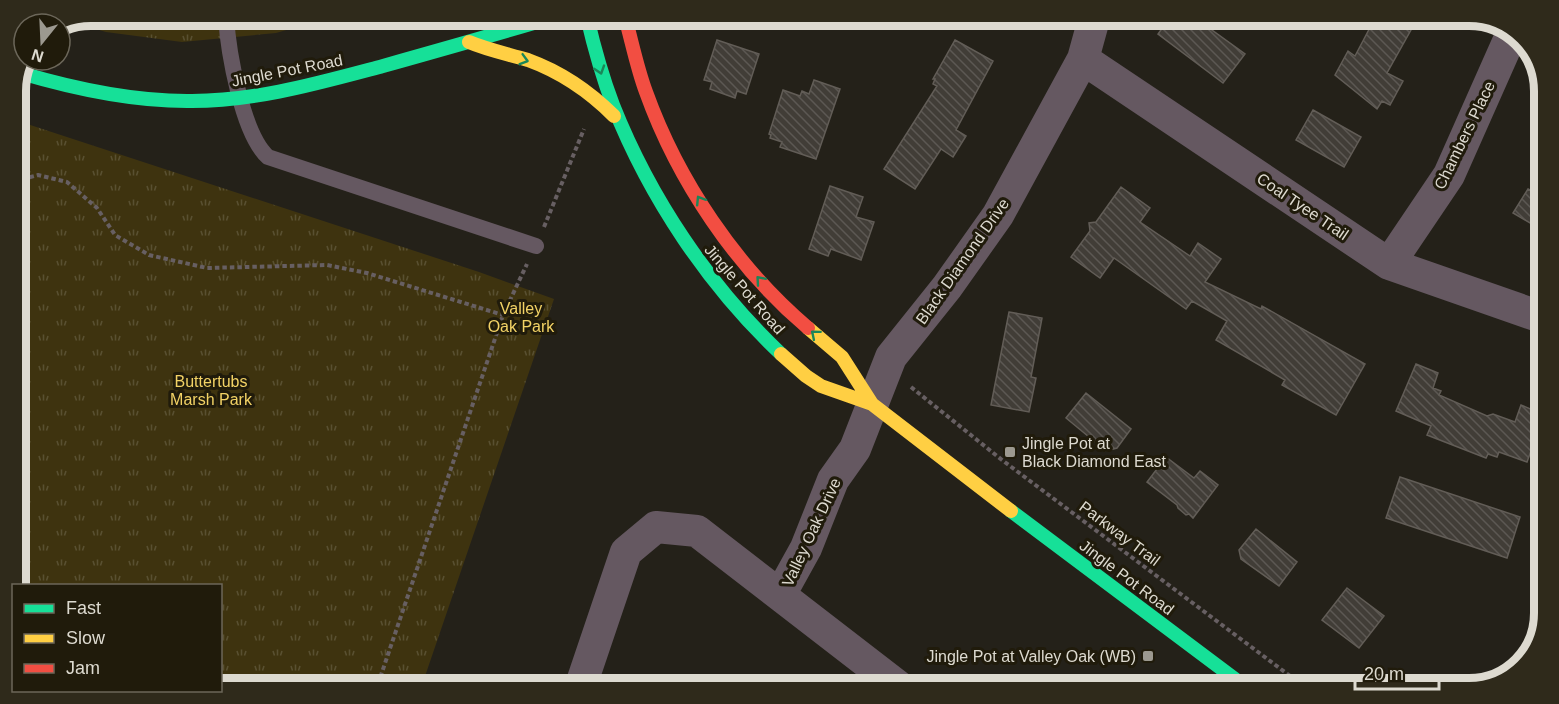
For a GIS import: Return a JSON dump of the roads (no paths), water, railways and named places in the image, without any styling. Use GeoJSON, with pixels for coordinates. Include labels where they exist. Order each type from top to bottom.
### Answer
{"type":"FeatureCollection","features":[{"type":"Feature","properties":{"kind":"main road","name":"Jingle Pot Road"},"geometry":{"type":"LineString","coordinates":[[28,75],[72,88],[116,96],[167,100],[239,98],[309,86],[523,26]]}},
{"type":"Feature","properties":{"kind":"main road","name":"Jingle Pot Road"},"geometry":{"type":"LineString","coordinates":[[589,26],[599,70],[619,120],[641,168],[681,239],[719,289],[768,342],[819,386],[872,404],[1234,678]]}},
{"type":"Feature","properties":{"kind":"main road","name":"Jingle Pot Road"},"geometry":{"type":"LineString","coordinates":[[627,26],[646,92],[672,150],[700,201],[733,248],[761,282],[788,311],[842,357],[872,404]]}},
{"type":"Feature","properties":{"kind":"main road"},"geometry":{"type":"LineString","coordinates":[[469,42],[492,52],[525,60],[554,71],[592,94],[619,120]]}},
{"type":"Feature","properties":{"kind":"street","name":"Black Diamond Drive"},"geometry":{"type":"LineString","coordinates":[[872,404],[891,357],[947,287],[998,215],[1083,59],[1092,26]]}},
{"type":"Feature","properties":{"kind":"street","name":"Chambers Place"},"geometry":{"type":"LineString","coordinates":[[1389,264],[1449,175],[1509,40]]}},
{"type":"Feature","properties":{"kind":"street","name":"Coal Tyee Trail"},"geometry":{"type":"LineString","coordinates":[[1083,59],[1389,264],[1533,314]]}},
{"type":"Feature","properties":{"kind":"street","name":"Valley Oak Drive"},"geometry":{"type":"LineString","coordinates":[[780,595],[806,548],[833,480],[855,449],[872,404]]}},
{"type":"Feature","properties":{"kind":"street","name":"Valley Oak Drive"},"geometry":{"type":"LineString","coordinates":[[583,678],[626,552],[656,527],[697,531],[887,678]]}},
{"type":"Feature","properties":{"kind":"lane"},"geometry":{"type":"LineString","coordinates":[[228,26],[239,98],[258,146],[268,157],[536,246]]}},
{"type":"Feature","properties":{"kind":"place","name":"Jingle Pot at Black Diamond East"},"geometry":{"type":"Point","coordinates":[1010,452]}},
{"type":"Feature","properties":{"kind":"place","name":"Jingle Pot at Valley Oak (WB)"},"geometry":{"type":"Point","coordinates":[1148,656]}},
{"type":"Feature","properties":{"kind":"park label","name":"Valley Oak Park"},"geometry":{"type":"Point","coordinates":[521,317]}},
{"type":"Feature","properties":{"kind":"park label","name":"Buttertubs Marsh Park"},"geometry":{"type":"Point","coordinates":[211,390]}}]}
